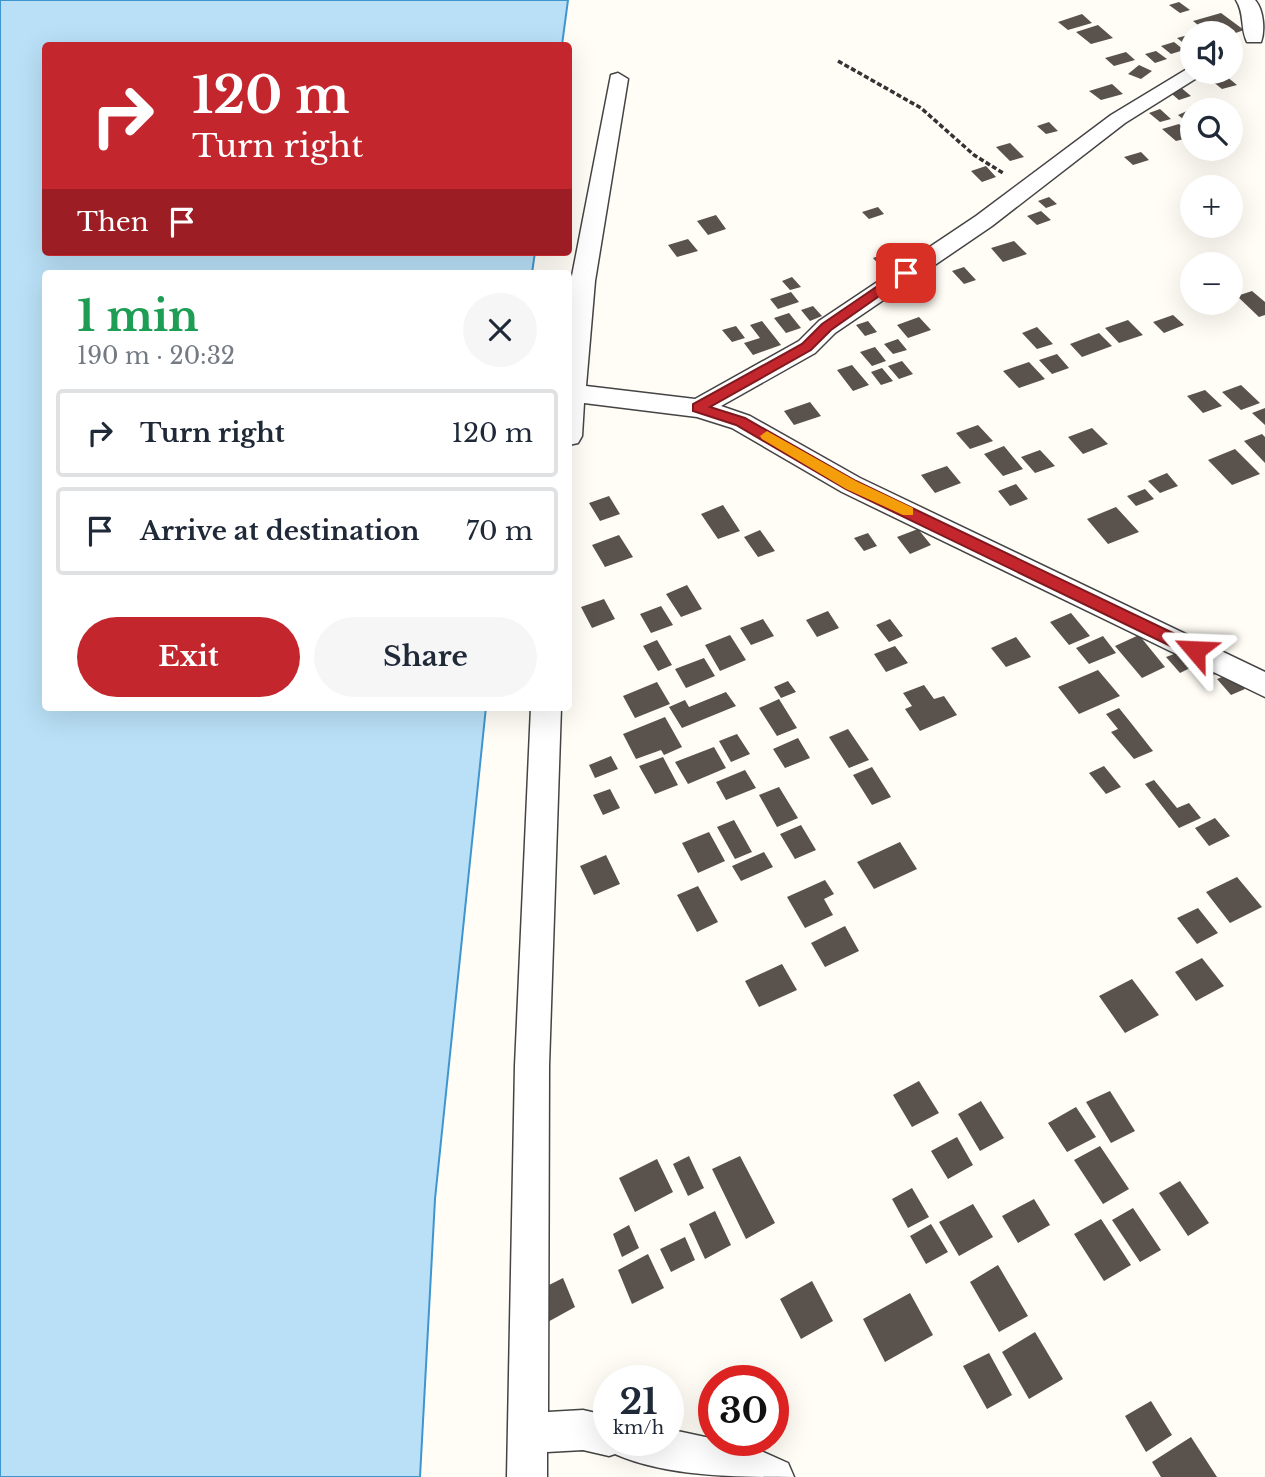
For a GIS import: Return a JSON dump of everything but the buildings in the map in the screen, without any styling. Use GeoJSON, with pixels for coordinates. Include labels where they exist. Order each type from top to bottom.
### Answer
{"type":"FeatureCollection","features":[{"type":"Feature","properties":{"kind":"street"},"geometry":{"type":"LineString","coordinates":[[1245,0],[1252,8],[1259,37]]}},
{"type":"Feature","properties":{"kind":"street"},"geometry":{"type":"LineString","coordinates":[[572,410],[583,281],[618,79]]}},
{"type":"Feature","properties":{"kind":"street"},"geometry":{"type":"LineString","coordinates":[[698,408],[807,347],[827,327],[984,221],[1118,119],[1180,80]]}},
{"type":"Feature","properties":{"kind":"street"},"geometry":{"type":"LineString","coordinates":[[574,393],[698,408],[741,422],[851,485],[1265,685]]}},
{"type":"Feature","properties":{"kind":"street"},"geometry":{"type":"LineString","coordinates":[[527,1477],[532,1066],[547,711]]}},
{"type":"Feature","properties":{"kind":"street"},"geometry":{"type":"LineString","coordinates":[[527,1433],[583,1430],[593,1432]]}},
{"type":"Feature","properties":{"kind":"street"},"geometry":{"type":"LineString","coordinates":[[684,1452],[752,1466],[774,1477]]}},
{"type":"Feature","properties":{"kind":"path"},"geometry":{"type":"LineString","coordinates":[[838,61],[860,79],[930,115],[981,163],[1029,185]]}},
{"type":"Feature","properties":{"kind":"water"},"geometry":{"type":"Polygon","coordinates":[[[0,0],[568,0],[562,42],[42,42],[42,256],[534,256],[532,270],[42,270],[42,711],[486,711],[435,1199],[420,1477],[0,1477],[0,0]]]}},
{"type":"Feature","properties":{"kind":"slow traffic"},"geometry":{"type":"LineString","coordinates":[[767,436],[851,485],[908,512]]}},
{"type":"Feature","properties":{"kind":"route"},"geometry":{"type":"LineString","coordinates":[[906,273],[827,327],[807,347],[698,408],[741,422],[851,485],[1195,650]]}}]}
